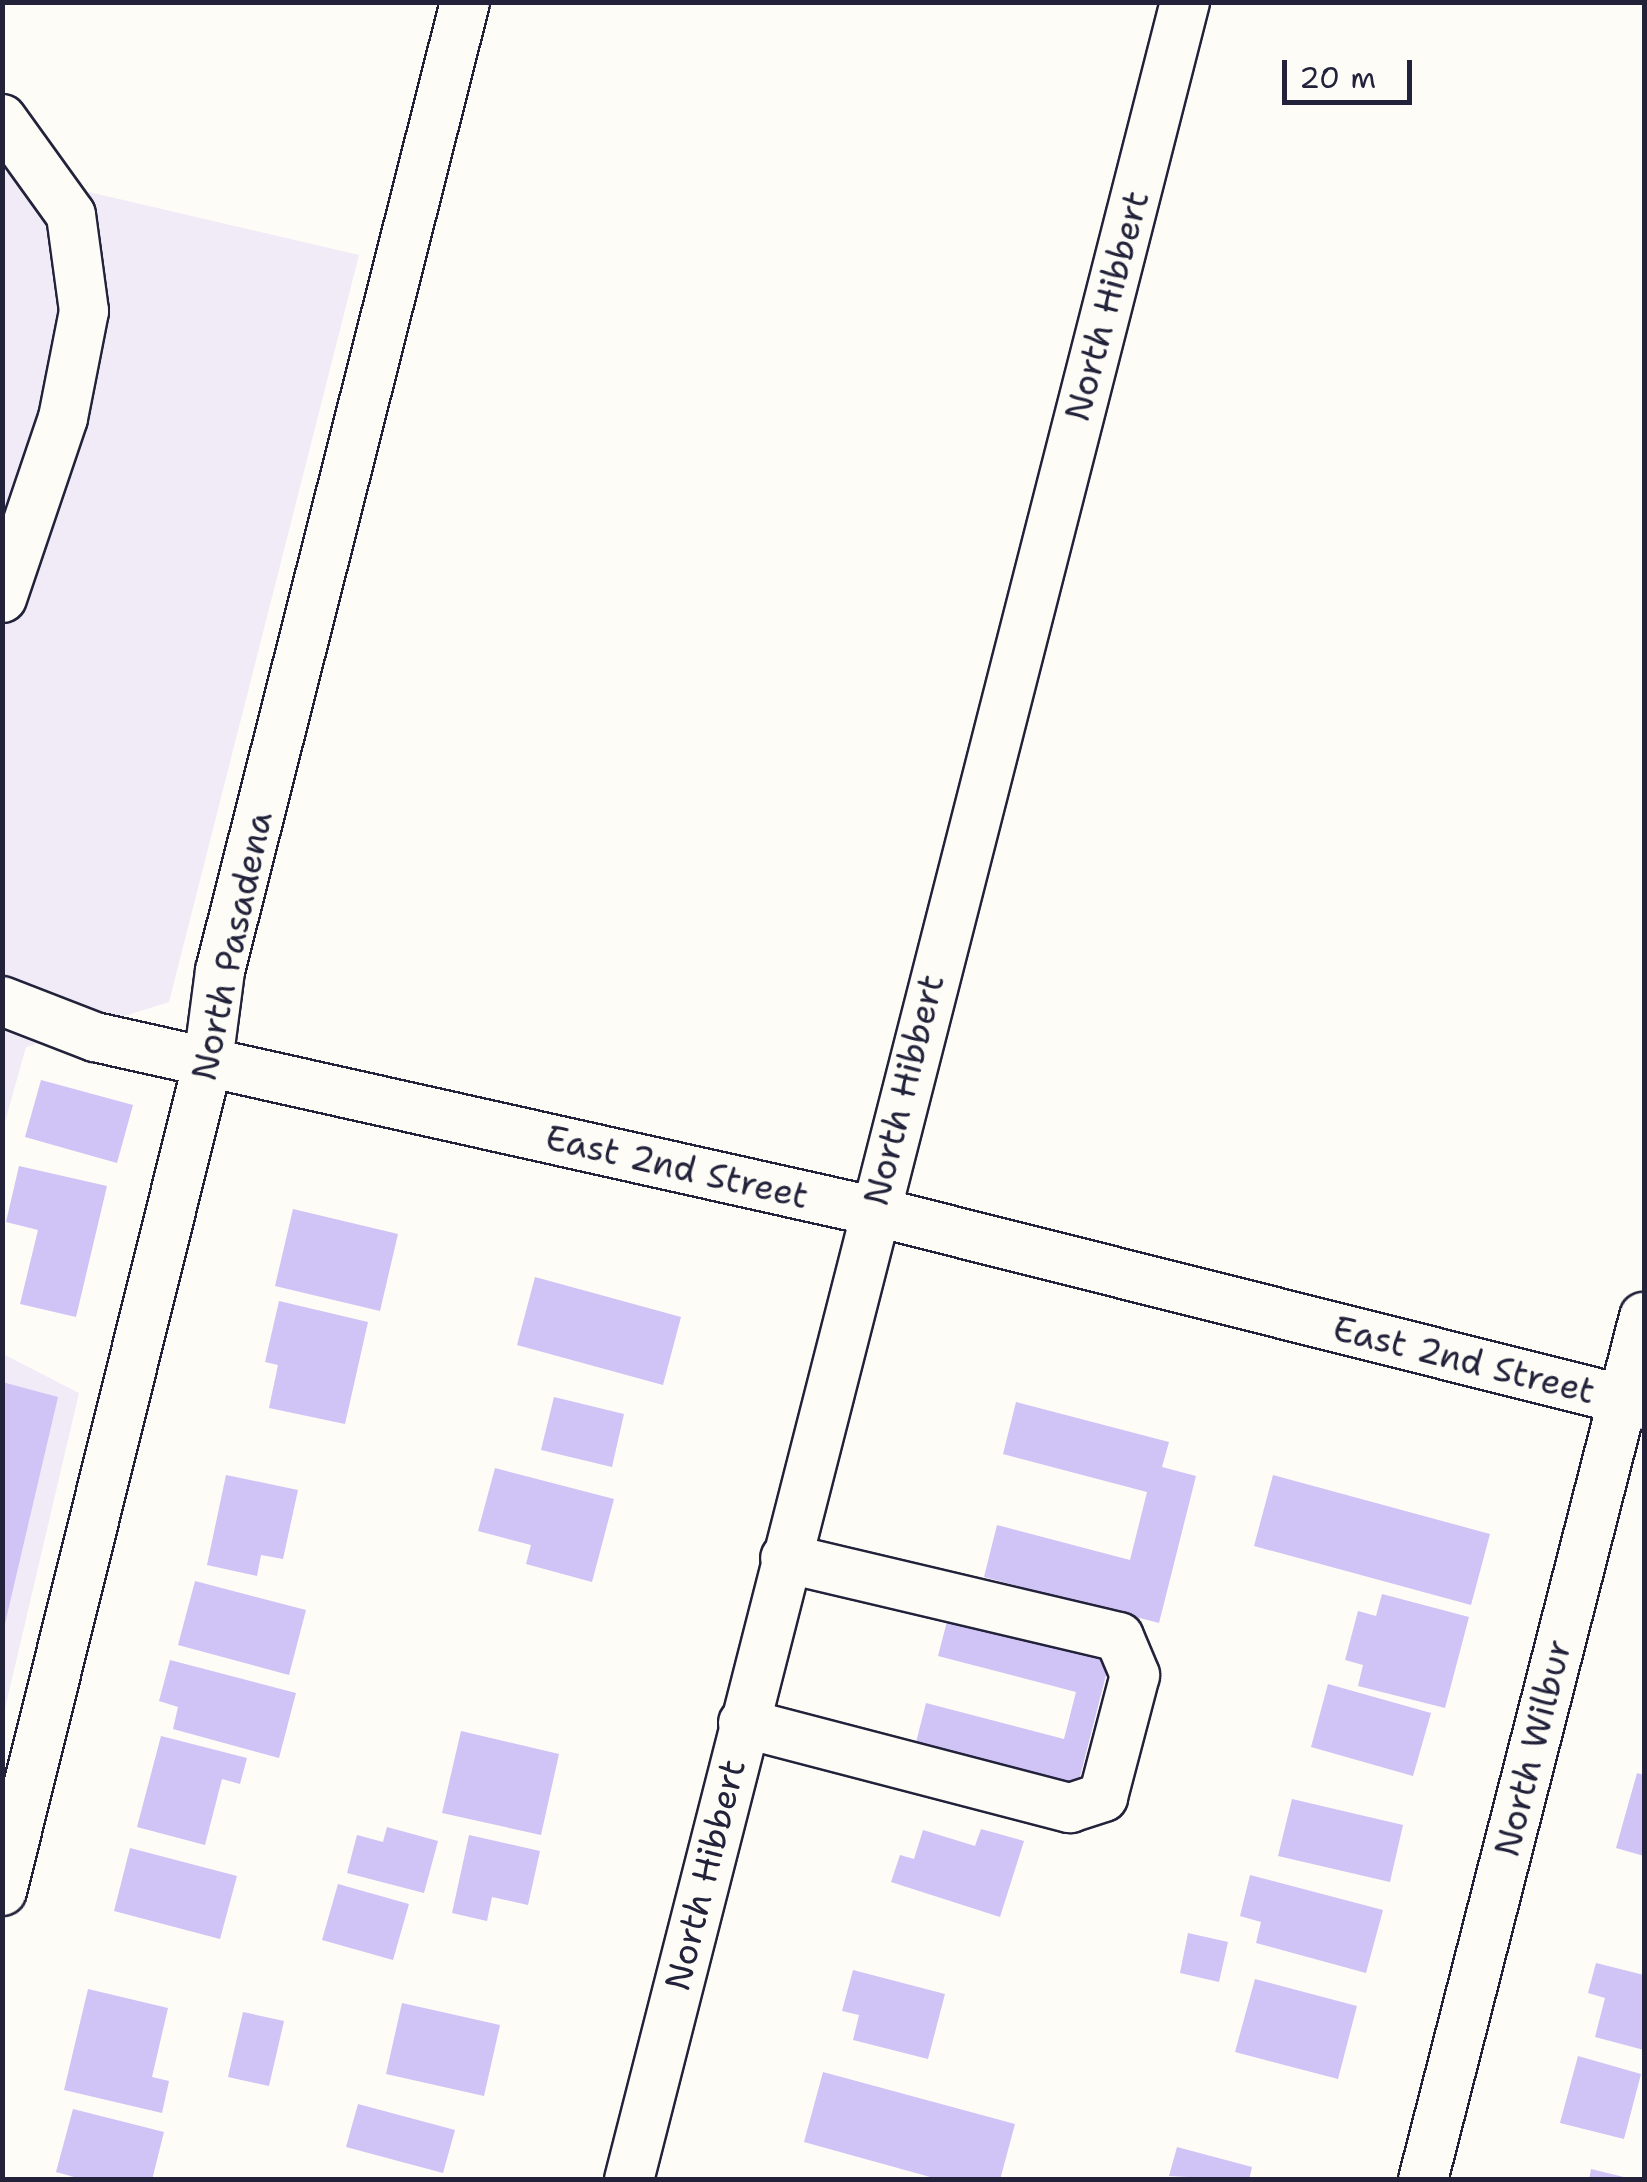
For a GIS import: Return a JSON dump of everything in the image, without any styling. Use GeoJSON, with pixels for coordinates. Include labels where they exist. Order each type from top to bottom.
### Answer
{"type":"FeatureCollection","features":[{"type":"Feature","properties":{"kind":"street","name":"North Pasadena"},"geometry":{"type":"LineString","coordinates":[[2,1891],[208,1062],[220,972],[465,2]]}},
{"type":"Feature","properties":{"kind":"street","name":"North Hibbert"},"geometry":{"type":"LineString","coordinates":[[629,2180],[873,1211],[1186,2]]}},
{"type":"Feature","properties":{"kind":"street"},"geometry":{"type":"LineString","coordinates":[[2,118],[71,215],[84,311],[63,418],[2,598]]}},
{"type":"Feature","properties":{"kind":"street","name":"East 2nd Street"},"geometry":{"type":"LineString","coordinates":[[2,1000],[95,1037],[873,1211],[1634,1402]]}},
{"type":"Feature","properties":{"kind":"street","name":"North Wilbur"},"geometry":{"type":"LineString","coordinates":[[1423,2180],[1634,1402],[1644,1317]]}},
{"type":"Feature","properties":{"kind":"street"},"geometry":{"type":"LineString","coordinates":[[744,1723],[1070,1808],[1103,1797],[1135,1675],[1119,1637],[785,1558]]}},
{"type":"Feature","properties":{"kind":"shaded area"},"geometry":{"type":"Polygon","coordinates":[[[3,172],[359,255],[169,1002],[26,1047],[3,1129],[3,172]]]}},
{"type":"Feature","properties":{"kind":"shaded area"},"geometry":{"type":"Polygon","coordinates":[[[3,1354],[79,1393],[3,1717],[3,1354]]]}},
{"type":"Feature","properties":{"kind":"building"},"geometry":{"type":"Polygon","coordinates":[[[41,1080],[133,1105],[117,1163],[25,1137],[41,1080]]]}},
{"type":"Feature","properties":{"kind":"building"},"geometry":{"type":"Polygon","coordinates":[[[19,1166],[107,1186],[76,1317],[20,1304],[38,1230],[6,1222],[19,1166]]]}},
{"type":"Feature","properties":{"kind":"building"},"geometry":{"type":"Polygon","coordinates":[[[293,1209],[398,1234],[380,1311],[275,1286],[293,1209]]]}},
{"type":"Feature","properties":{"kind":"building"},"geometry":{"type":"Polygon","coordinates":[[[535,1277],[681,1317],[663,1385],[517,1345],[535,1277]]]}},
{"type":"Feature","properties":{"kind":"building"},"geometry":{"type":"Polygon","coordinates":[[[279,1301],[368,1322],[345,1424],[269,1408],[278,1365],[265,1362],[279,1301]]]}},
{"type":"Feature","properties":{"kind":"building"},"geometry":{"type":"Polygon","coordinates":[[[2,1382],[58,1397],[4,1628],[2,1628],[2,1382]]]}},
{"type":"Feature","properties":{"kind":"building"},"geometry":{"type":"Polygon","coordinates":[[[554,1397],[624,1414],[612,1467],[541,1450],[554,1397]]]}},
{"type":"Feature","properties":{"kind":"building"},"geometry":{"type":"Polygon","coordinates":[[[1016,1402],[1169,1442],[1162,1467],[1196,1476],[1159,1623],[984,1577],[997,1525],[1130,1560],[1147,1492],[1003,1454],[1016,1402]]]}},
{"type":"Feature","properties":{"kind":"building"},"geometry":{"type":"Polygon","coordinates":[[[495,1468],[614,1499],[592,1582],[526,1564],[531,1545],[478,1531],[495,1468]]]}},
{"type":"Feature","properties":{"kind":"building"},"geometry":{"type":"Polygon","coordinates":[[[226,1475],[298,1490],[283,1559],[261,1555],[257,1576],[207,1565],[226,1475]]]}},
{"type":"Feature","properties":{"kind":"building"},"geometry":{"type":"Polygon","coordinates":[[[1273,1475],[1490,1534],[1471,1605],[1254,1546],[1273,1475]]]}},
{"type":"Feature","properties":{"kind":"building"},"geometry":{"type":"Polygon","coordinates":[[[195,1581],[306,1610],[289,1675],[178,1645],[195,1581]]]}},
{"type":"Feature","properties":{"kind":"building"},"geometry":{"type":"Polygon","coordinates":[[[1382,1594],[1469,1617],[1445,1708],[1358,1686],[1363,1665],[1345,1660],[1358,1611],[1376,1616],[1382,1594]]]}},
{"type":"Feature","properties":{"kind":"building"},"geometry":{"type":"Polygon","coordinates":[[[952,1602],[1114,1644],[1074,1800],[912,1758],[926,1703],[1064,1739],[1076,1692],[938,1656],[952,1602]]]}},
{"type":"Feature","properties":{"kind":"building"},"geometry":{"type":"Polygon","coordinates":[[[170,1660],[296,1693],[279,1758],[173,1729],[178,1707],[159,1701],[170,1660]]]}},
{"type":"Feature","properties":{"kind":"building"},"geometry":{"type":"Polygon","coordinates":[[[1328,1684],[1431,1713],[1413,1776],[1311,1747],[1328,1684]]]}},
{"type":"Feature","properties":{"kind":"building"},"geometry":{"type":"Polygon","coordinates":[[[461,1731],[559,1754],[541,1835],[442,1813],[461,1731]]]}},
{"type":"Feature","properties":{"kind":"building"},"geometry":{"type":"Polygon","coordinates":[[[161,1736],[247,1758],[240,1784],[222,1779],[205,1845],[137,1827],[161,1736]]]}},
{"type":"Feature","properties":{"kind":"building"},"geometry":{"type":"Polygon","coordinates":[[[1637,1773],[1644,1775],[1644,1856],[1616,1848],[1637,1773]]]}},
{"type":"Feature","properties":{"kind":"building"},"geometry":{"type":"Polygon","coordinates":[[[1292,1799],[1403,1825],[1390,1882],[1278,1856],[1292,1799]]]}},
{"type":"Feature","properties":{"kind":"building"},"geometry":{"type":"Polygon","coordinates":[[[387,1827],[438,1841],[424,1893],[347,1873],[357,1835],[383,1842],[387,1827]]]}},
{"type":"Feature","properties":{"kind":"building"},"geometry":{"type":"Polygon","coordinates":[[[981,1829],[1024,1841],[1000,1917],[891,1882],[900,1855],[914,1859],[923,1830],[975,1846],[981,1829]]]}},
{"type":"Feature","properties":{"kind":"building"},"geometry":{"type":"Polygon","coordinates":[[[469,1835],[540,1851],[528,1905],[492,1897],[487,1921],[452,1913],[469,1835]]]}},
{"type":"Feature","properties":{"kind":"building"},"geometry":{"type":"Polygon","coordinates":[[[130,1848],[237,1876],[220,1939],[114,1911],[130,1848]]]}},
{"type":"Feature","properties":{"kind":"building"},"geometry":{"type":"Polygon","coordinates":[[[1250,1875],[1383,1910],[1366,1973],[1256,1943],[1261,1922],[1240,1916],[1250,1875]]]}},
{"type":"Feature","properties":{"kind":"building"},"geometry":{"type":"Polygon","coordinates":[[[338,1884],[409,1904],[393,1960],[322,1940],[338,1884]]]}},
{"type":"Feature","properties":{"kind":"building"},"geometry":{"type":"Polygon","coordinates":[[[1188,1933],[1228,1942],[1219,1982],[1180,1973],[1188,1933]]]}},
{"type":"Feature","properties":{"kind":"building"},"geometry":{"type":"Polygon","coordinates":[[[1596,1963],[1644,1975],[1644,2050],[1595,2037],[1605,1998],[1588,1993],[1596,1963]]]}},
{"type":"Feature","properties":{"kind":"building"},"geometry":{"type":"Polygon","coordinates":[[[853,1970],[945,1994],[928,2059],[853,2040],[859,2015],[842,2011],[853,1970]]]}},
{"type":"Feature","properties":{"kind":"building"},"geometry":{"type":"Polygon","coordinates":[[[1255,1979],[1357,2006],[1338,2079],[1235,2052],[1255,1979]]]}},
{"type":"Feature","properties":{"kind":"building"},"geometry":{"type":"Polygon","coordinates":[[[88,1989],[168,2008],[152,2077],[169,2081],[162,2113],[64,2090],[88,1989]]]}},
{"type":"Feature","properties":{"kind":"building"},"geometry":{"type":"Polygon","coordinates":[[[402,2003],[500,2025],[484,2096],[386,2074],[402,2003]]]}},
{"type":"Feature","properties":{"kind":"building"},"geometry":{"type":"Polygon","coordinates":[[[243,2012],[284,2021],[269,2086],[228,2077],[243,2012]]]}},
{"type":"Feature","properties":{"kind":"building"},"geometry":{"type":"Polygon","coordinates":[[[1578,2056],[1641,2074],[1624,2139],[1560,2123],[1578,2056]]]}},
{"type":"Feature","properties":{"kind":"building"},"geometry":{"type":"Polygon","coordinates":[[[823,2072],[1015,2124],[1000,2180],[941,2180],[804,2142],[823,2072]]]}},
{"type":"Feature","properties":{"kind":"building"},"geometry":{"type":"Polygon","coordinates":[[[358,2104],[455,2130],[443,2173],[346,2147],[358,2104]]]}},
{"type":"Feature","properties":{"kind":"building"},"geometry":{"type":"Polygon","coordinates":[[[73,2109],[164,2132],[152,2180],[85,2180],[56,2172],[73,2109]]]}},
{"type":"Feature","properties":{"kind":"building"},"geometry":{"type":"Polygon","coordinates":[[[1177,2147],[1252,2167],[1249,2180],[1169,2176],[1177,2147]]]}},
{"type":"Feature","properties":{"kind":"building"},"geometry":{"type":"Polygon","coordinates":[[[1591,2169],[1628,2178],[1628,2180],[1589,2180],[1591,2169]]]}}]}
